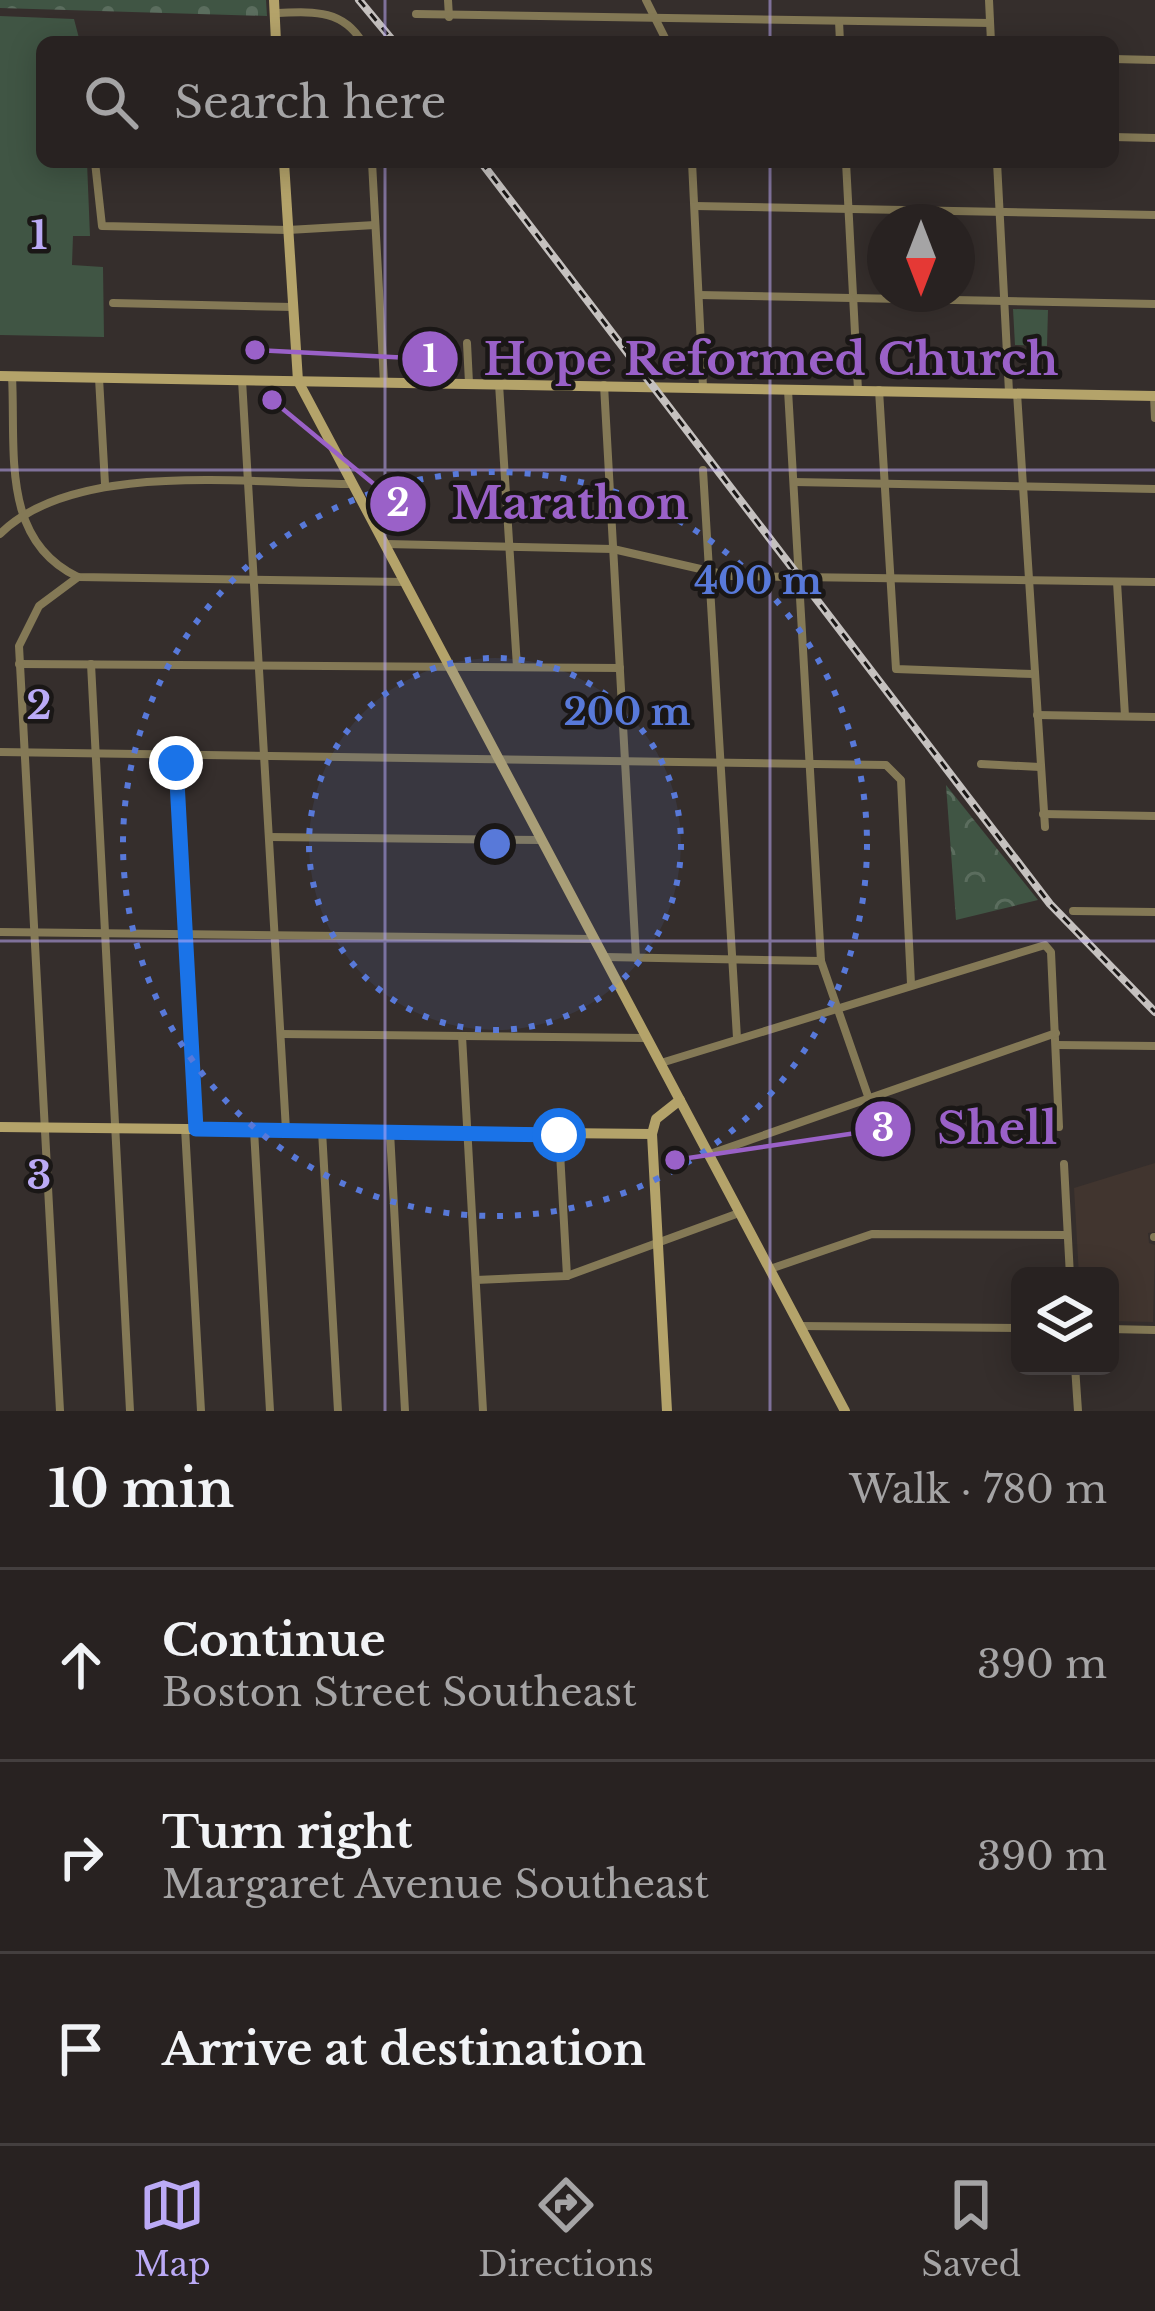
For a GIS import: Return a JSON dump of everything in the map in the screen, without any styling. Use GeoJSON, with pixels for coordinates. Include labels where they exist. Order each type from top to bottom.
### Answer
{"type":"FeatureCollection","features":[{"type":"Feature","properties":{"kind":"main road"},"geometry":{"type":"LineString","coordinates":[[284,168],[298,381],[845,1411]]}},
{"type":"Feature","properties":{"kind":"main road"},"geometry":{"type":"LineString","coordinates":[[6,376],[1154,396]]}},
{"type":"Feature","properties":{"kind":"main road"},"geometry":{"type":"LineString","coordinates":[[667,1411],[652,1134],[656,1119],[680,1100]]}},
{"type":"Feature","properties":{"kind":"main road"},"geometry":{"type":"LineString","coordinates":[[0,1127],[652,1134]]}},
{"type":"Feature","properties":{"kind":"street"},"geometry":{"type":"LineString","coordinates":[[448,0],[449,17]]}},
{"type":"Feature","properties":{"kind":"street"},"geometry":{"type":"LineString","coordinates":[[646,0],[664,36]]}},
{"type":"Feature","properties":{"kind":"street"},"geometry":{"type":"LineString","coordinates":[[989,0],[991,36]]}},
{"type":"Feature","properties":{"kind":"street"},"geometry":{"type":"LineString","coordinates":[[274,7],[330,14],[347,23],[357,36]]}},
{"type":"Feature","properties":{"kind":"street"},"geometry":{"type":"LineString","coordinates":[[416,14],[990,23]]}},
{"type":"Feature","properties":{"kind":"street"},"geometry":{"type":"LineString","coordinates":[[839,21],[840,36]]}},
{"type":"Feature","properties":{"kind":"street"},"geometry":{"type":"LineString","coordinates":[[1119,59],[1155,60]]}},
{"type":"Feature","properties":{"kind":"street"},"geometry":{"type":"LineString","coordinates":[[1119,137],[1155,137]]}},
{"type":"Feature","properties":{"kind":"street"},"geometry":{"type":"LineString","coordinates":[[96,168],[102,226],[288,230],[375,225]]}},
{"type":"Feature","properties":{"kind":"street"},"geometry":{"type":"LineString","coordinates":[[372,168],[384,382]]}},
{"type":"Feature","properties":{"kind":"street"},"geometry":{"type":"LineString","coordinates":[[692,168],[703,387]]}},
{"type":"Feature","properties":{"kind":"street"},"geometry":{"type":"LineString","coordinates":[[846,168],[858,390]]}},
{"type":"Feature","properties":{"kind":"street"},"geometry":{"type":"LineString","coordinates":[[997,168],[1045,827]]}},
{"type":"Feature","properties":{"kind":"street"},"geometry":{"type":"LineString","coordinates":[[695,206],[1155,215]]}},
{"type":"Feature","properties":{"kind":"street"},"geometry":{"type":"LineString","coordinates":[[699,295],[1155,304]]}},
{"type":"Feature","properties":{"kind":"street"},"geometry":{"type":"LineString","coordinates":[[113,303],[292,307]]}},
{"type":"Feature","properties":{"kind":"street"},"geometry":{"type":"LineString","coordinates":[[467,343],[469,383]]}},
{"type":"Feature","properties":{"kind":"street"},"geometry":{"type":"LineString","coordinates":[[6,376],[21,515],[42,555],[78,577],[405,582]]}},
{"type":"Feature","properties":{"kind":"street"},"geometry":{"type":"LineString","coordinates":[[99,378],[105,484]]}},
{"type":"Feature","properties":{"kind":"street"},"geometry":{"type":"LineString","coordinates":[[242,380],[286,1130]]}},
{"type":"Feature","properties":{"kind":"street"},"geometry":{"type":"LineString","coordinates":[[499,384],[518,667]]}},
{"type":"Feature","properties":{"kind":"street"},"geometry":{"type":"LineString","coordinates":[[604,385],[636,958]]}},
{"type":"Feature","properties":{"kind":"street"},"geometry":{"type":"LineString","coordinates":[[788,389],[821,961],[834,1008],[888,1137]]}},
{"type":"Feature","properties":{"kind":"street"},"geometry":{"type":"LineString","coordinates":[[879,390],[896,669],[1033,674]]}},
{"type":"Feature","properties":{"kind":"street"},"geometry":{"type":"LineString","coordinates":[[1154,396],[1155,418]]}},
{"type":"Feature","properties":{"kind":"street"},"geometry":{"type":"LineString","coordinates":[[704,470],[737,1038]]}},
{"type":"Feature","properties":{"kind":"street"},"geometry":{"type":"LineString","coordinates":[[794,482],[1155,489]]}},
{"type":"Feature","properties":{"kind":"street"},"geometry":{"type":"LineString","coordinates":[[0,534],[21,515],[62,494],[105,484],[352,484]]}},
{"type":"Feature","properties":{"kind":"street"},"geometry":{"type":"LineString","coordinates":[[386,544],[613,549],[730,576],[1155,582]]}},
{"type":"Feature","properties":{"kind":"street"},"geometry":{"type":"LineString","coordinates":[[60,1411],[20,646],[32,616],[78,577]]}},
{"type":"Feature","properties":{"kind":"street"},"geometry":{"type":"LineString","coordinates":[[1117,582],[1125,716]]}},
{"type":"Feature","properties":{"kind":"street"},"geometry":{"type":"LineString","coordinates":[[20,664],[620,668]]}},
{"type":"Feature","properties":{"kind":"street"},"geometry":{"type":"LineString","coordinates":[[91,664],[130,1411]]}},
{"type":"Feature","properties":{"kind":"street"},"geometry":{"type":"LineString","coordinates":[[1037,715],[1155,717]]}},
{"type":"Feature","properties":{"kind":"street"},"geometry":{"type":"LineString","coordinates":[[0,752],[895,768],[901,780],[911,984]]}},
{"type":"Feature","properties":{"kind":"street"},"geometry":{"type":"LineString","coordinates":[[175,753],[201,1411]]}},
{"type":"Feature","properties":{"kind":"street"},"geometry":{"type":"LineString","coordinates":[[982,764],[1040,767]]}},
{"type":"Feature","properties":{"kind":"street"},"geometry":{"type":"LineString","coordinates":[[1042,814],[1155,816]]}},
{"type":"Feature","properties":{"kind":"street"},"geometry":{"type":"LineString","coordinates":[[269,837],[542,840]]}},
{"type":"Feature","properties":{"kind":"street"},"geometry":{"type":"LineString","coordinates":[[1073,911],[1155,912]]}},
{"type":"Feature","properties":{"kind":"street"},"geometry":{"type":"LineString","coordinates":[[0,932],[459,942],[595,939]]}},
{"type":"Feature","properties":{"kind":"street"},"geometry":{"type":"LineString","coordinates":[[661,1064],[1047,946],[1059,1127]]}},
{"type":"Feature","properties":{"kind":"street"},"geometry":{"type":"LineString","coordinates":[[605,958],[821,961]]}},
{"type":"Feature","properties":{"kind":"street"},"geometry":{"type":"LineString","coordinates":[[710,1154],[1056,1033]]}},
{"type":"Feature","properties":{"kind":"street"},"geometry":{"type":"LineString","coordinates":[[281,1034],[647,1038]]}},
{"type":"Feature","properties":{"kind":"street"},"geometry":{"type":"LineString","coordinates":[[462,1036],[483,1411]]}},
{"type":"Feature","properties":{"kind":"street"},"geometry":{"type":"LineString","coordinates":[[1057,1045],[1155,1046]]}},
{"type":"Feature","properties":{"kind":"street"},"geometry":{"type":"LineString","coordinates":[[254,1130],[270,1411]]}},
{"type":"Feature","properties":{"kind":"street"},"geometry":{"type":"LineString","coordinates":[[322,1131],[338,1411]]}},
{"type":"Feature","properties":{"kind":"street"},"geometry":{"type":"LineString","coordinates":[[390,1132],[405,1411]]}},
{"type":"Feature","properties":{"kind":"street"},"geometry":{"type":"LineString","coordinates":[[559,1135],[567,1276]]}},
{"type":"Feature","properties":{"kind":"street"},"geometry":{"type":"LineString","coordinates":[[1064,1163],[1069,1267]]}},
{"type":"Feature","properties":{"kind":"street"},"geometry":{"type":"LineString","coordinates":[[476,1280],[567,1276],[741,1213]]}},
{"type":"Feature","properties":{"kind":"street"},"geometry":{"type":"LineString","coordinates":[[770,1269],[872,1234],[1067,1234]]}},
{"type":"Feature","properties":{"kind":"street"},"geometry":{"type":"LineString","coordinates":[[799,1326],[1011,1328]]}},
{"type":"Feature","properties":{"kind":"street"},"geometry":{"type":"LineString","coordinates":[[1119,1329],[1155,1330]]}},
{"type":"Feature","properties":{"kind":"street"},"geometry":{"type":"LineString","coordinates":[[1076,1375],[1078,1411]]}},
{"type":"Feature","properties":{"kind":"shaded area"},"geometry":{"type":"Polygon","coordinates":[[[1155,1163],[1155,1232],[1148,1233],[1149,1243],[1155,1245],[1153,1322],[1119,1321],[1119,1267],[1078,1267],[1074,1188],[1155,1163]]]}},
{"type":"Feature","properties":{"kind":"green space"},"geometry":{"type":"Polygon","coordinates":[[[0,0],[266,0],[267,16],[0,8],[0,0]]]}},
{"type":"Feature","properties":{"kind":"green space"},"geometry":{"type":"Polygon","coordinates":[[[0,16],[74,19],[78,36],[36,36],[36,168],[87,168],[90,236],[73,236],[72,265],[103,267],[104,337],[0,335],[0,16]]]}},
{"type":"Feature","properties":{"kind":"green space"},"geometry":{"type":"Polygon","coordinates":[[[1013,309],[1048,310],[1047,346],[1015,345],[1013,309]]]}},
{"type":"Feature","properties":{"kind":"green space"},"geometry":{"type":"Polygon","coordinates":[[[946,785],[1038,900],[956,920],[946,785]]]}},
{"type":"Feature","properties":{"kind":"railway"},"geometry":{"type":"LineString","coordinates":[[359,0],[389,36]]}},
{"type":"Feature","properties":{"kind":"railway"},"geometry":{"type":"LineString","coordinates":[[486,168],[1050,904],[1155,1012]]}},
{"type":"Feature","properties":{"kind":"place","name":"Hope Reformed Church"},"geometry":{"type":"Point","coordinates":[255,350]}},
{"type":"Feature","properties":{"kind":"place","name":"Marathon"},"geometry":{"type":"Point","coordinates":[272,400]}},
{"type":"Feature","properties":{"kind":"place","name":"Shell"},"geometry":{"type":"Point","coordinates":[675,1160]}},
{"type":"Feature","properties":{"kind":"route"},"geometry":{"type":"LineString","coordinates":[[176,763],[196,1129],[559,1135]]}}]}
